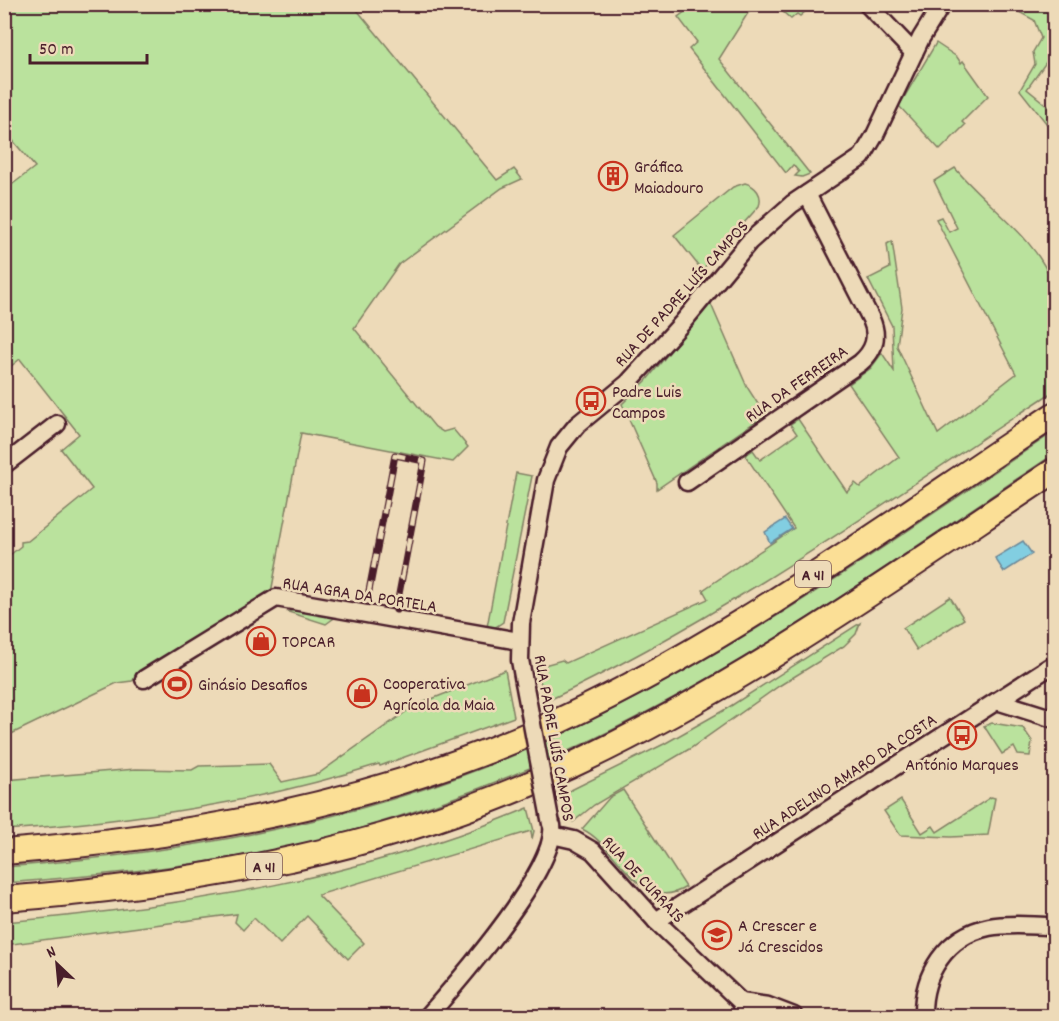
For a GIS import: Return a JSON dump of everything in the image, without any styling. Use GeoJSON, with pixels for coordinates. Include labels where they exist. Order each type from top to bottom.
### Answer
{"type":"FeatureCollection","features":[{"type":"Feature","properties":{"kind":"highway","name":"A 41"},"geometry":{"type":"LineString","coordinates":[[4,852],[173,834],[299,811],[444,767],[525,735],[617,692],[710,639],[1054,415]]}},
{"type":"Feature","properties":{"kind":"highway","name":"A 41"},"geometry":{"type":"LineString","coordinates":[[4,899],[174,882],[306,857],[421,825],[514,791],[626,740],[717,690],[840,613],[1054,471]]}},
{"type":"Feature","properties":{"kind":"street"},"geometry":{"type":"LineString","coordinates":[[867,4],[914,53]]}},
{"type":"Feature","properties":{"kind":"street","name":"RUA DE PADRE LUÍS CAMPOS"},"geometry":{"type":"LineString","coordinates":[[519,641],[546,480],[559,447],[577,425],[628,383],[683,322],[747,244],[807,194],[862,157],[914,53],[942,4]]}},
{"type":"Feature","properties":{"kind":"street","name":"RUA DA FERREIRA"},"geometry":{"type":"LineString","coordinates":[[687,482],[860,363],[873,348],[875,331],[872,319],[807,194]]}},
{"type":"Feature","properties":{"kind":"street"},"geometry":{"type":"LineString","coordinates":[[4,465],[57,424]]}},
{"type":"Feature","properties":{"kind":"street","name":"RUA AGRA DA PORTELA"},"geometry":{"type":"LineString","coordinates":[[144,679],[276,598],[519,641]]}},
{"type":"Feature","properties":{"kind":"street","name":"RUA PADRE LUÍS CAMPOS"},"geometry":{"type":"LineString","coordinates":[[428,1017],[497,935],[538,868],[552,830],[524,682],[519,641]]}},
{"type":"Feature","properties":{"kind":"street","name":"RUA ADELINO AMARO DA COSTA"},"geometry":{"type":"LineString","coordinates":[[656,921],[1054,664]]}},
{"type":"Feature","properties":{"kind":"street"},"geometry":{"type":"LineString","coordinates":[[997,701],[1054,719]]}},
{"type":"Feature","properties":{"kind":"street","name":"RUA DE CURRAIS"},"geometry":{"type":"LineString","coordinates":[[552,830],[593,851],[656,921],[743,1009]]}},
{"type":"Feature","properties":{"kind":"street"},"geometry":{"type":"LineString","coordinates":[[923,1017],[925,991],[933,968],[947,950],[958,941],[991,927],[1054,926]]}},
{"type":"Feature","properties":{"kind":"street"},"geometry":{"type":"LineString","coordinates":[[743,1009],[768,1006],[794,1017]]}},
{"type":"Feature","properties":{"kind":"green space"},"geometry":{"type":"Polygon","coordinates":[[[5,5],[353,5],[497,180],[514,169],[522,179],[502,188],[399,264],[354,328],[435,427],[443,432],[453,429],[468,447],[453,462],[301,433],[271,593],[132,681],[117,683],[5,737],[5,559],[21,546],[21,542],[28,541],[92,489],[61,449],[79,434],[20,359],[5,371],[5,190],[35,167],[9,136],[5,135],[5,5]]]}},
{"type":"Feature","properties":{"kind":"green space"},"geometry":{"type":"Polygon","coordinates":[[[694,5],[753,5],[719,59],[810,174],[802,177],[795,176],[799,172],[793,165],[786,173],[689,49],[697,42],[678,17],[694,5]]]}},
{"type":"Feature","properties":{"kind":"green space"},"geometry":{"type":"Polygon","coordinates":[[[775,5],[813,5],[800,16],[797,14],[791,19],[775,5]]]}},
{"type":"Feature","properties":{"kind":"green space"},"geometry":{"type":"Polygon","coordinates":[[[1006,5],[1054,5],[1054,51],[1027,89],[1054,111],[1054,133],[1020,90],[1035,64],[1033,52],[1041,38],[1034,20],[1006,5]]]}},
{"type":"Feature","properties":{"kind":"green space"},"geometry":{"type":"Polygon","coordinates":[[[936,43],[957,57],[961,63],[963,61],[988,96],[962,122],[965,125],[940,150],[899,106],[936,43]]]}},
{"type":"Feature","properties":{"kind":"green space"},"geometry":{"type":"Polygon","coordinates":[[[955,168],[1023,237],[1046,268],[1054,286],[1056,321],[1054,391],[805,556],[677,633],[545,702],[537,667],[562,660],[566,663],[708,599],[703,590],[794,528],[745,455],[753,450],[760,460],[797,434],[790,424],[798,419],[847,492],[855,483],[860,487],[899,457],[849,384],[871,368],[882,353],[894,371],[892,326],[868,279],[890,268],[887,244],[892,241],[902,308],[897,346],[938,434],[1016,374],[936,219],[941,217],[949,232],[957,228],[934,181],[955,168]]]}},
{"type":"Feature","properties":{"kind":"green space"},"geometry":{"type":"Polygon","coordinates":[[[745,183],[758,192],[759,206],[702,270],[674,235],[733,187],[745,183]]]}},
{"type":"Feature","properties":{"kind":"green space"},"geometry":{"type":"Polygon","coordinates":[[[710,302],[747,387],[765,415],[657,489],[657,483],[622,404],[646,381],[710,302]]]}},
{"type":"Feature","properties":{"kind":"green space"},"geometry":{"type":"Polygon","coordinates":[[[1054,432],[1054,454],[801,622],[697,685],[608,732],[535,766],[386,821],[306,843],[177,866],[5,883],[5,867],[135,853],[263,832],[389,800],[451,780],[512,756],[584,724],[654,688],[723,648],[857,564],[1054,432]]]}},
{"type":"Feature","properties":{"kind":"green space"},"geometry":{"type":"Polygon","coordinates":[[[516,473],[532,476],[503,622],[494,628],[487,627],[516,473]]]}},
{"type":"Feature","properties":{"kind":"green space"},"geometry":{"type":"Polygon","coordinates":[[[950,597],[964,619],[917,650],[903,628],[950,597]]]}},
{"type":"Feature","properties":{"kind":"green space"},"geometry":{"type":"Polygon","coordinates":[[[297,608],[337,616],[326,624],[288,612],[297,608]]]}},
{"type":"Feature","properties":{"kind":"green space"},"geometry":{"type":"Polygon","coordinates":[[[860,623],[856,634],[844,646],[779,686],[691,748],[594,805],[573,822],[568,817],[563,794],[664,744],[726,709],[860,623]]]}},
{"type":"Feature","properties":{"kind":"green space"},"geometry":{"type":"Polygon","coordinates":[[[505,670],[514,717],[380,766],[379,764],[287,790],[241,800],[100,821],[5,830],[5,780],[136,769],[192,770],[199,766],[269,764],[282,782],[318,774],[414,706],[505,670]]]}},
{"type":"Feature","properties":{"kind":"green space"},"geometry":{"type":"Polygon","coordinates":[[[992,723],[1023,728],[1032,741],[1030,756],[1018,755],[1014,747],[1002,754],[984,726],[992,723]]]}},
{"type":"Feature","properties":{"kind":"green space"},"geometry":{"type":"Polygon","coordinates":[[[623,790],[686,887],[670,894],[656,893],[643,886],[607,849],[582,829],[610,797],[623,790]]]}},
{"type":"Feature","properties":{"kind":"green space"},"geometry":{"type":"Polygon","coordinates":[[[991,797],[995,798],[988,835],[951,837],[900,835],[884,811],[901,800],[922,833],[933,826],[937,832],[991,797]]]}},
{"type":"Feature","properties":{"kind":"green space"},"geometry":{"type":"Polygon","coordinates":[[[528,808],[534,831],[532,839],[531,831],[318,895],[364,943],[348,959],[307,916],[280,944],[254,918],[243,930],[235,922],[237,914],[5,945],[5,922],[139,907],[271,886],[401,854],[465,833],[528,808]]]}},
{"type":"Feature","properties":{"kind":"water"},"geometry":{"type":"Polygon","coordinates":[[[785,519],[792,529],[770,543],[765,532],[785,519]]]}},
{"type":"Feature","properties":{"kind":"water"},"geometry":{"type":"Polygon","coordinates":[[[1023,541],[1032,554],[1004,572],[995,558],[1023,541]]]}},
{"type":"Feature","properties":{"kind":"railway"},"geometry":{"type":"LineString","coordinates":[[368,596],[395,455],[424,461],[396,610]]}},
{"type":"Feature","properties":{"kind":"place","name":"Gráfica Maiadouro"},"geometry":{"type":"Point","coordinates":[613,176]}},
{"type":"Feature","properties":{"kind":"place","name":"Padre Luis Campos"},"geometry":{"type":"Point","coordinates":[591,401]}},
{"type":"Feature","properties":{"kind":"place","name":"TOPCAR"},"geometry":{"type":"Point","coordinates":[261,641]}},
{"type":"Feature","properties":{"kind":"place","name":"Ginásio Desafios"},"geometry":{"type":"Point","coordinates":[177,684]}},
{"type":"Feature","properties":{"kind":"place","name":"Cooperativa Agrícola da Maia"},"geometry":{"type":"Point","coordinates":[362,693]}},
{"type":"Feature","properties":{"kind":"place","name":"António Marques"},"geometry":{"type":"Point","coordinates":[962,735]}},
{"type":"Feature","properties":{"kind":"place","name":"A Crescer e Já Crescidos"},"geometry":{"type":"Point","coordinates":[717,935]}}]}
